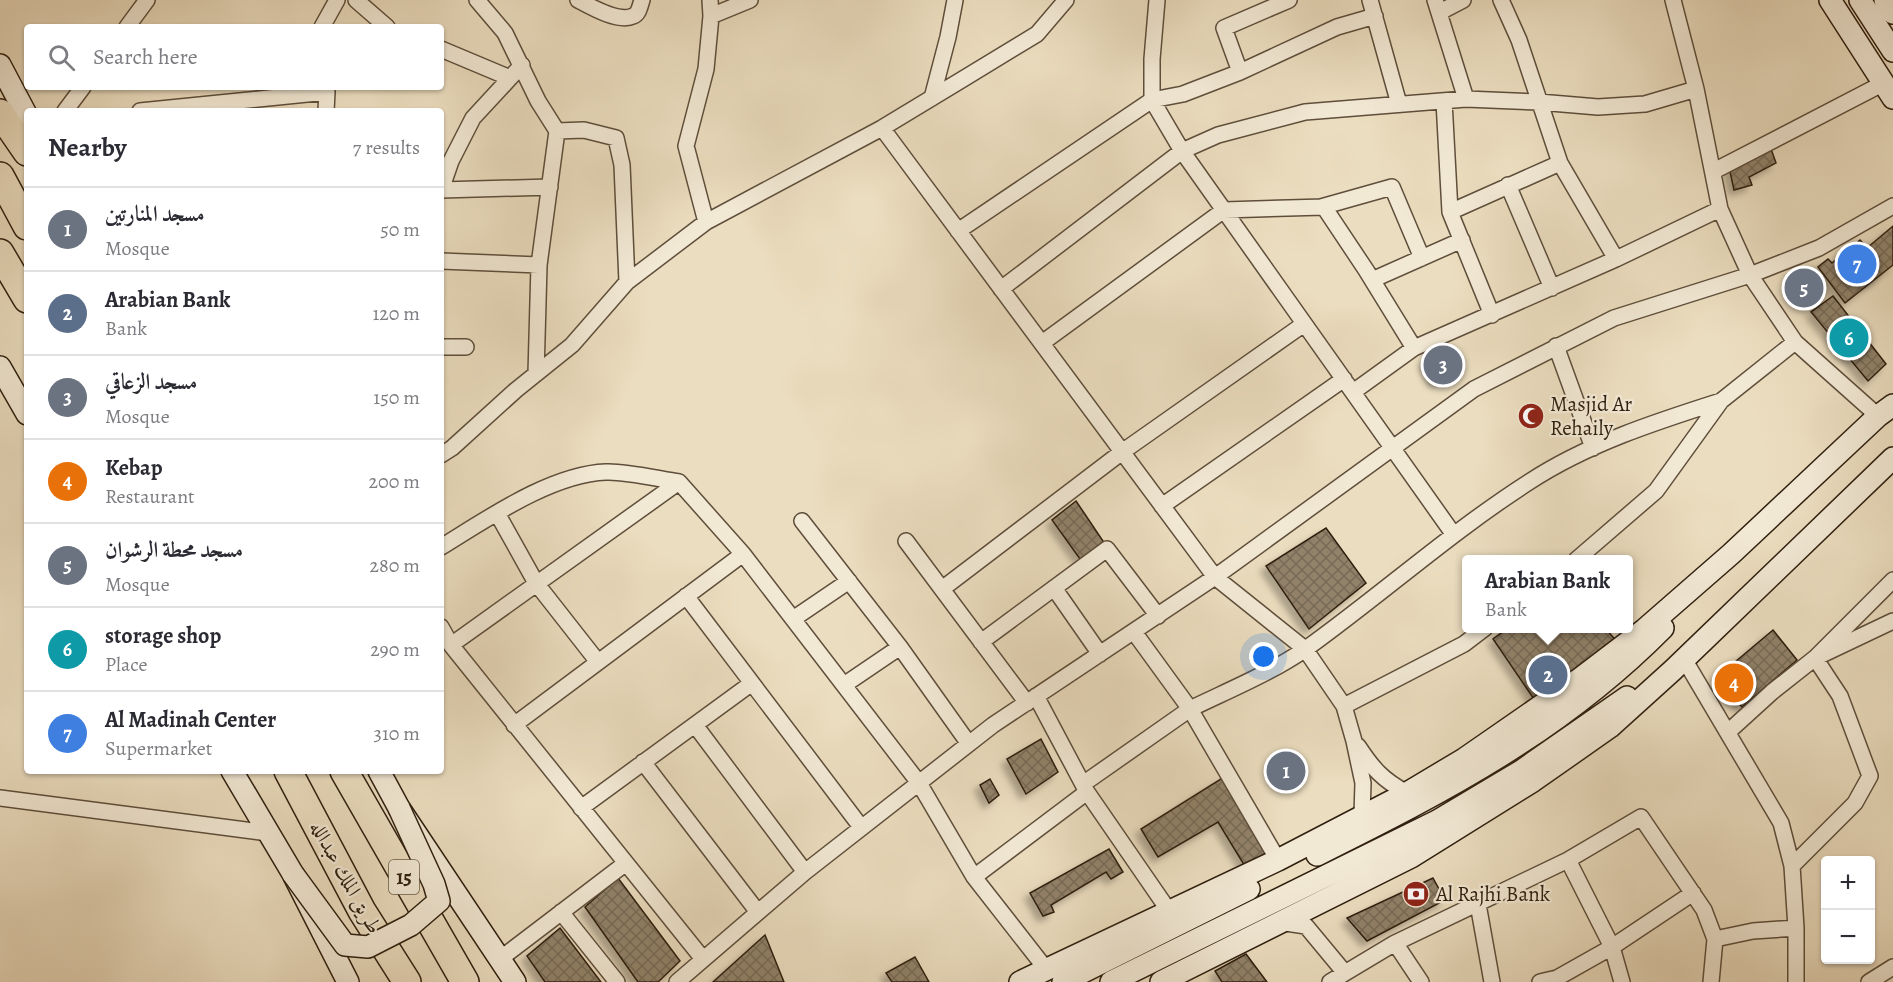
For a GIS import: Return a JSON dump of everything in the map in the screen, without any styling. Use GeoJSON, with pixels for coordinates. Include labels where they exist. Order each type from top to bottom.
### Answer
{"type":"FeatureCollection","features":[{"type":"Feature","properties":{"kind":"highway"},"geometry":{"type":"LineString","coordinates":[[0,113],[24,148]]}},
{"type":"Feature","properties":{"kind":"highway"},"geometry":{"type":"LineString","coordinates":[[0,176],[24,220]]}},
{"type":"Feature","properties":{"kind":"highway"},"geometry":{"type":"LineString","coordinates":[[0,253],[24,294]]}},
{"type":"Feature","properties":{"kind":"highway","name":"طريق الملك عبدالله"},"geometry":{"type":"LineString","coordinates":[[290,774],[362,911],[407,982]]}},
{"type":"Feature","properties":{"kind":"highway","name":"15"},"geometry":{"type":"LineString","coordinates":[[346,774],[465,982]]}},
{"type":"Feature","properties":{"kind":"main road"},"geometry":{"type":"LineString","coordinates":[[1830,0],[1887,91]]}},
{"type":"Feature","properties":{"kind":"main road"},"geometry":{"type":"LineString","coordinates":[[1860,0],[1893,51]]}},
{"type":"Feature","properties":{"kind":"main road"},"geometry":{"type":"LineString","coordinates":[[1885,0],[1893,13]]}},
{"type":"Feature","properties":{"kind":"main road"},"geometry":{"type":"LineString","coordinates":[[0,65],[24,110]]}},
{"type":"Feature","properties":{"kind":"main road"},"geometry":{"type":"LineString","coordinates":[[0,367],[24,409]]}},
{"type":"Feature","properties":{"kind":"main road"},"geometry":{"type":"LineString","coordinates":[[1054,976],[1169,911],[1278,860],[1407,793],[1464,759],[1578,680],[1645,629],[1886,410]]}},
{"type":"Feature","properties":{"kind":"main road"},"geometry":{"type":"LineString","coordinates":[[1161,982],[1411,857],[1533,781],[1610,727],[1893,458]]}},
{"type":"Feature","properties":{"kind":"main road"},"geometry":{"type":"LineString","coordinates":[[1020,982],[1054,976],[1423,802],[1487,765],[1547,726],[1636,656],[1670,622],[1698,582]]}},
{"type":"Feature","properties":{"kind":"main road"},"geometry":{"type":"LineString","coordinates":[[1111,982],[1437,821],[1521,771],[1611,707],[1678,664]]}},
{"type":"Feature","properties":{"kind":"main road"},"geometry":{"type":"LineString","coordinates":[[234,774],[293,874],[345,945],[368,947],[411,925],[439,901],[434,884],[381,774]]}},
{"type":"Feature","properties":{"kind":"main road"},"geometry":{"type":"LineString","coordinates":[[399,808],[515,982]]}},
{"type":"Feature","properties":{"kind":"main road"},"geometry":{"type":"LineString","coordinates":[[293,874],[348,982]]}},
{"type":"Feature","properties":{"kind":"street"},"geometry":{"type":"LineString","coordinates":[[129,24],[147,0]]}},
{"type":"Feature","properties":{"kind":"street"},"geometry":{"type":"LineString","coordinates":[[324,24],[337,0]]}},
{"type":"Feature","properties":{"kind":"street"},"geometry":{"type":"LineString","coordinates":[[356,0],[384,24]]}},
{"type":"Feature","properties":{"kind":"street"},"geometry":{"type":"LineString","coordinates":[[477,0],[506,33],[538,101],[557,131],[539,265],[536,374]]}},
{"type":"Feature","properties":{"kind":"street"},"geometry":{"type":"LineString","coordinates":[[578,0],[592,8],[624,18],[634,16],[639,11],[642,0]]}},
{"type":"Feature","properties":{"kind":"street"},"geometry":{"type":"LineString","coordinates":[[706,222],[686,146],[706,69],[711,16],[710,0]]}},
{"type":"Feature","properties":{"kind":"street"},"geometry":{"type":"LineString","coordinates":[[711,16],[750,0]]}},
{"type":"Feature","properties":{"kind":"street"},"geometry":{"type":"LineString","coordinates":[[932,98],[956,0]]}},
{"type":"Feature","properties":{"kind":"street"},"geometry":{"type":"LineString","coordinates":[[444,453],[572,345],[627,282],[706,222],[882,128],[1037,34],[1066,0]]}},
{"type":"Feature","properties":{"kind":"street"},"geometry":{"type":"LineString","coordinates":[[1157,0],[1152,59],[1152,100],[1182,151],[1454,535]]}},
{"type":"Feature","properties":{"kind":"street"},"geometry":{"type":"LineString","coordinates":[[1240,72],[1224,28],[1288,0]]}},
{"type":"Feature","properties":{"kind":"street"},"geometry":{"type":"LineString","coordinates":[[1370,0],[1399,104]]}},
{"type":"Feature","properties":{"kind":"street"},"geometry":{"type":"LineString","coordinates":[[1463,0],[1438,6],[1466,99]]}},
{"type":"Feature","properties":{"kind":"street"},"geometry":{"type":"LineString","coordinates":[[1501,0],[1519,40],[1560,162],[1616,259]]}},
{"type":"Feature","properties":{"kind":"street"},"geometry":{"type":"LineString","coordinates":[[1673,0],[1696,89],[1720,209],[1750,275],[1795,342],[1886,410]]}},
{"type":"Feature","properties":{"kind":"street"},"geometry":{"type":"LineString","coordinates":[[958,231],[1152,100],[1183,94],[1240,72],[1337,27],[1376,16]]}},
{"type":"Feature","properties":{"kind":"street"},"geometry":{"type":"LineString","coordinates":[[444,50],[510,78]]}},
{"type":"Feature","properties":{"kind":"street"},"geometry":{"type":"LineString","coordinates":[[444,181],[451,161],[473,118],[522,65]]}},
{"type":"Feature","properties":{"kind":"street"},"geometry":{"type":"LineString","coordinates":[[1001,289],[1182,151],[1218,135],[1305,112],[1466,99],[1598,107],[1645,104],[1696,89]]}},
{"type":"Feature","properties":{"kind":"street"},"geometry":{"type":"LineString","coordinates":[[67,108],[81,90]]}},
{"type":"Feature","properties":{"kind":"street"},"geometry":{"type":"LineString","coordinates":[[165,108],[318,90]]}},
{"type":"Feature","properties":{"kind":"street"},"geometry":{"type":"LineString","coordinates":[[326,90],[326,108]]}},
{"type":"Feature","properties":{"kind":"street"},"geometry":{"type":"LineString","coordinates":[[1714,171],[1887,91]]}},
{"type":"Feature","properties":{"kind":"street"},"geometry":{"type":"LineString","coordinates":[[1444,101],[1450,212],[1492,315]]}},
{"type":"Feature","properties":{"kind":"street"},"geometry":{"type":"LineString","coordinates":[[882,128],[1215,577],[1305,649],[1344,706],[1363,783],[1362,815]]}},
{"type":"Feature","properties":{"kind":"street"},"geometry":{"type":"LineString","coordinates":[[557,131],[584,130],[616,138],[622,165],[627,282]]}},
{"type":"Feature","properties":{"kind":"street"},"geometry":{"type":"LineString","coordinates":[[1450,212],[1560,162]]}},
{"type":"Feature","properties":{"kind":"street"},"geometry":{"type":"LineString","coordinates":[[1508,185],[1552,288]]}},
{"type":"Feature","properties":{"kind":"street"},"geometry":{"type":"LineString","coordinates":[[444,190],[550,187]]}},
{"type":"Feature","properties":{"kind":"street"},"geometry":{"type":"LineString","coordinates":[[1042,344],[1224,210],[1321,207],[1392,187],[1422,258]]}},
{"type":"Feature","properties":{"kind":"street"},"geometry":{"type":"LineString","coordinates":[[677,982],[757,911],[969,744],[1215,577],[1474,389],[1614,318],[1750,275],[1819,248],[1893,206]]}},
{"type":"Feature","properties":{"kind":"street"},"geometry":{"type":"LineString","coordinates":[[1321,207],[1324,207],[1372,280],[1413,348]]}},
{"type":"Feature","properties":{"kind":"street"},"geometry":{"type":"LineString","coordinates":[[1353,392],[1413,348],[1552,288],[1720,209]]}},
{"type":"Feature","properties":{"kind":"street"},"geometry":{"type":"LineString","coordinates":[[1372,280],[1462,240]]}},
{"type":"Feature","properties":{"kind":"street"},"geometry":{"type":"LineString","coordinates":[[444,261],[539,265]]}},
{"type":"Feature","properties":{"kind":"street"},"geometry":{"type":"LineString","coordinates":[[942,590],[1122,452],[1304,324]]}},
{"type":"Feature","properties":{"kind":"street"},"geometry":{"type":"LineString","coordinates":[[1582,555],[1656,491],[1721,401],[1795,342]]}},
{"type":"Feature","properties":{"kind":"street"},"geometry":{"type":"LineString","coordinates":[[1556,346],[1593,448]]}},
{"type":"Feature","properties":{"kind":"street"},"geometry":{"type":"LineString","coordinates":[[444,347],[466,347]]}},
{"type":"Feature","properties":{"kind":"street"},"geometry":{"type":"LineString","coordinates":[[1162,506],[1344,379]]}},
{"type":"Feature","properties":{"kind":"street"},"geometry":{"type":"LineString","coordinates":[[974,877],[1085,788],[1190,710],[1265,673],[1305,649],[1454,535],[1530,481],[1593,448],[1663,420],[1721,401]]}},
{"type":"Feature","properties":{"kind":"street"},"geometry":{"type":"LineString","coordinates":[[444,545],[497,513],[560,481],[607,471],[679,482],[743,554],[919,783],[974,877],[1054,976]]}},
{"type":"Feature","properties":{"kind":"street"},"geometry":{"type":"LineString","coordinates":[[451,645],[679,482]]}},
{"type":"Feature","properties":{"kind":"street"},"geometry":{"type":"LineString","coordinates":[[497,513],[536,583],[598,662]]}},
{"type":"Feature","properties":{"kind":"street"},"geometry":{"type":"LineString","coordinates":[[802,521],[900,647],[969,744]]}},
{"type":"Feature","properties":{"kind":"street"},"geometry":{"type":"LineString","coordinates":[[906,541],[981,642],[1032,700],[1085,788],[1169,911]]}},
{"type":"Feature","properties":{"kind":"street"},"geometry":{"type":"LineString","coordinates":[[981,642],[1107,549],[1158,616]]}},
{"type":"Feature","properties":{"kind":"street"},"geometry":{"type":"LineString","coordinates":[[514,724],[743,554]]}},
{"type":"Feature","properties":{"kind":"street"},"geometry":{"type":"LineString","coordinates":[[1728,732],[1772,692],[1815,658],[1893,579]]}},
{"type":"Feature","properties":{"kind":"street"},"geometry":{"type":"LineString","coordinates":[[793,619],[849,581]]}},
{"type":"Feature","properties":{"kind":"street"},"geometry":{"type":"LineString","coordinates":[[1054,588],[1100,654]]}},
{"type":"Feature","properties":{"kind":"street"},"geometry":{"type":"LineString","coordinates":[[686,596],[861,827]]}},
{"type":"Feature","properties":{"kind":"street"},"geometry":{"type":"LineString","coordinates":[[1815,658],[1893,621]]}},
{"type":"Feature","properties":{"kind":"street"},"geometry":{"type":"LineString","coordinates":[[444,632],[451,645],[703,959]]}},
{"type":"Feature","properties":{"kind":"street"},"geometry":{"type":"LineString","coordinates":[[1134,632],[1190,710],[1278,860]]}},
{"type":"Feature","properties":{"kind":"street"},"geometry":{"type":"LineString","coordinates":[[1344,706],[1464,644],[1478,633]]}},
{"type":"Feature","properties":{"kind":"street"},"geometry":{"type":"LineString","coordinates":[[844,685],[900,647]]}},
{"type":"Feature","properties":{"kind":"street"},"geometry":{"type":"LineString","coordinates":[[1792,866],[1855,802],[1870,776],[1840,696],[1815,658]]}},
{"type":"Feature","properties":{"kind":"street"},"geometry":{"type":"LineString","coordinates":[[1678,664],[1728,732],[1781,823],[1792,866],[1796,928],[1796,982]]}},
{"type":"Feature","properties":{"kind":"street"},"geometry":{"type":"LineString","coordinates":[[581,808],[752,683]]}},
{"type":"Feature","properties":{"kind":"street"},"geometry":{"type":"LineString","coordinates":[[695,725],[805,872]]}},
{"type":"Feature","properties":{"kind":"street"},"geometry":{"type":"LineString","coordinates":[[1354,741],[1370,765],[1387,782],[1407,793]]}},
{"type":"Feature","properties":{"kind":"street"},"geometry":{"type":"LineString","coordinates":[[643,762],[757,911]]}},
{"type":"Feature","properties":{"kind":"street"},"geometry":{"type":"LineString","coordinates":[[0,798],[267,833]]}},
{"type":"Feature","properties":{"kind":"street"},"geometry":{"type":"LineString","coordinates":[[1330,982],[1395,944],[1568,860],[1641,817],[1704,910],[1715,939],[1711,982]]}},
{"type":"Feature","properties":{"kind":"street"},"geometry":{"type":"LineString","coordinates":[[1568,860],[1612,946],[1622,982]]}},
{"type":"Feature","properties":{"kind":"street"},"geometry":{"type":"LineString","coordinates":[[500,959],[626,863]]}},
{"type":"Feature","properties":{"kind":"street"},"geometry":{"type":"LineString","coordinates":[[1540,982],[1557,978],[1612,946],[1693,893]]}},
{"type":"Feature","properties":{"kind":"street"},"geometry":{"type":"LineString","coordinates":[[1478,904],[1492,982]]}},
{"type":"Feature","properties":{"kind":"street"},"geometry":{"type":"LineString","coordinates":[[561,912],[617,982]]}},
{"type":"Feature","properties":{"kind":"street"},"geometry":{"type":"LineString","coordinates":[[1279,922],[1306,926],[1345,973]]}},
{"type":"Feature","properties":{"kind":"street"},"geometry":{"type":"LineString","coordinates":[[1715,939],[1753,931],[1796,928]]}},
{"type":"Feature","properties":{"kind":"street"},"geometry":{"type":"LineString","coordinates":[[1395,944],[1421,982]]}},
{"type":"Feature","properties":{"kind":"street"},"geometry":{"type":"LineString","coordinates":[[1869,982],[1893,967]]}},
{"type":"Feature","properties":{"kind":"building"},"geometry":{"type":"Polygon","coordinates":[[[1770,146],[1776,163],[1749,177],[1752,185],[1734,190],[1729,167],[1770,146]]]}},
{"type":"Feature","properties":{"kind":"building"},"geometry":{"type":"Polygon","coordinates":[[[1893,226],[1893,265],[1845,303],[1818,267],[1828,259],[1832,263],[1860,240],[1867,248],[1893,226]]]}},
{"type":"Feature","properties":{"kind":"building"},"geometry":{"type":"Polygon","coordinates":[[[1833,296],[1886,364],[1868,381],[1811,312],[1833,296]]]}},
{"type":"Feature","properties":{"kind":"building"},"geometry":{"type":"Polygon","coordinates":[[[1450,350],[1462,370],[1436,382],[1425,360],[1450,350]]]}},
{"type":"Feature","properties":{"kind":"building"},"geometry":{"type":"Polygon","coordinates":[[[1076,501],[1105,544],[1080,559],[1052,520],[1076,501]]]}},
{"type":"Feature","properties":{"kind":"building"},"geometry":{"type":"Polygon","coordinates":[[[1326,528],[1366,583],[1309,629],[1266,566],[1326,528]]]}},
{"type":"Feature","properties":{"kind":"building"},"geometry":{"type":"Polygon","coordinates":[[[1773,630],[1797,660],[1742,707],[1716,678],[1773,630]]]}},
{"type":"Feature","properties":{"kind":"building"},"geometry":{"type":"Polygon","coordinates":[[[1501,633],[1609,633],[1619,644],[1538,705],[1493,639],[1501,633]]]}},
{"type":"Feature","properties":{"kind":"building"},"geometry":{"type":"Polygon","coordinates":[[[1041,739],[1058,772],[1026,794],[1007,759],[1041,739]]]}},
{"type":"Feature","properties":{"kind":"building"},"geometry":{"type":"Polygon","coordinates":[[[1224,777],[1270,855],[1246,868],[1218,822],[1158,857],[1141,829],[1224,777]]]}},
{"type":"Feature","properties":{"kind":"building"},"geometry":{"type":"Polygon","coordinates":[[[990,779],[999,795],[989,803],[980,785],[990,779]]]}},
{"type":"Feature","properties":{"kind":"building"},"geometry":{"type":"Polygon","coordinates":[[[1109,849],[1123,872],[1111,879],[1106,872],[1051,905],[1054,912],[1043,916],[1030,893],[1109,849]]]}},
{"type":"Feature","properties":{"kind":"building"},"geometry":{"type":"Polygon","coordinates":[[[618,878],[680,961],[658,982],[638,982],[585,907],[618,878]]]}},
{"type":"Feature","properties":{"kind":"building"},"geometry":{"type":"Polygon","coordinates":[[[1433,878],[1445,900],[1367,941],[1347,918],[1433,878]]]}},
{"type":"Feature","properties":{"kind":"building"},"geometry":{"type":"Polygon","coordinates":[[[560,928],[601,982],[545,982],[527,956],[560,928]]]}},
{"type":"Feature","properties":{"kind":"building"},"geometry":{"type":"Polygon","coordinates":[[[765,935],[784,982],[713,982],[765,935]]]}},
{"type":"Feature","properties":{"kind":"building"},"geometry":{"type":"Polygon","coordinates":[[[1246,954],[1267,982],[1222,982],[1215,971],[1246,954]]]}},
{"type":"Feature","properties":{"kind":"building"},"geometry":{"type":"Polygon","coordinates":[[[915,957],[929,982],[892,982],[886,973],[915,957]]]}},
{"type":"Feature","properties":{"kind":"place","name":"Al Madinah Center"},"geometry":{"type":"Point","coordinates":[1857,264]}},
{"type":"Feature","properties":{"kind":"place","name":"مسجد محطة الرشوان"},"geometry":{"type":"Point","coordinates":[1804,288]}},
{"type":"Feature","properties":{"kind":"place","name":"storage shop"},"geometry":{"type":"Point","coordinates":[1849,338]}},
{"type":"Feature","properties":{"kind":"place","name":"مسجد الزعاقي"},"geometry":{"type":"Point","coordinates":[1443,365]}},
{"type":"Feature","properties":{"kind":"place","name":"Masjid Ar Rehaily"},"geometry":{"type":"Point","coordinates":[1531,416]}},
{"type":"Feature","properties":{"kind":"place","name":"Arabian Bank"},"geometry":{"type":"Point","coordinates":[1548,675]}},
{"type":"Feature","properties":{"kind":"place","name":"Kebap"},"geometry":{"type":"Point","coordinates":[1734,683]}},
{"type":"Feature","properties":{"kind":"place","name":"مسجد المنارتين"},"geometry":{"type":"Point","coordinates":[1286,771]}},
{"type":"Feature","properties":{"kind":"place","name":"Al Rajhi Bank"},"geometry":{"type":"Point","coordinates":[1416,894]}}]}
